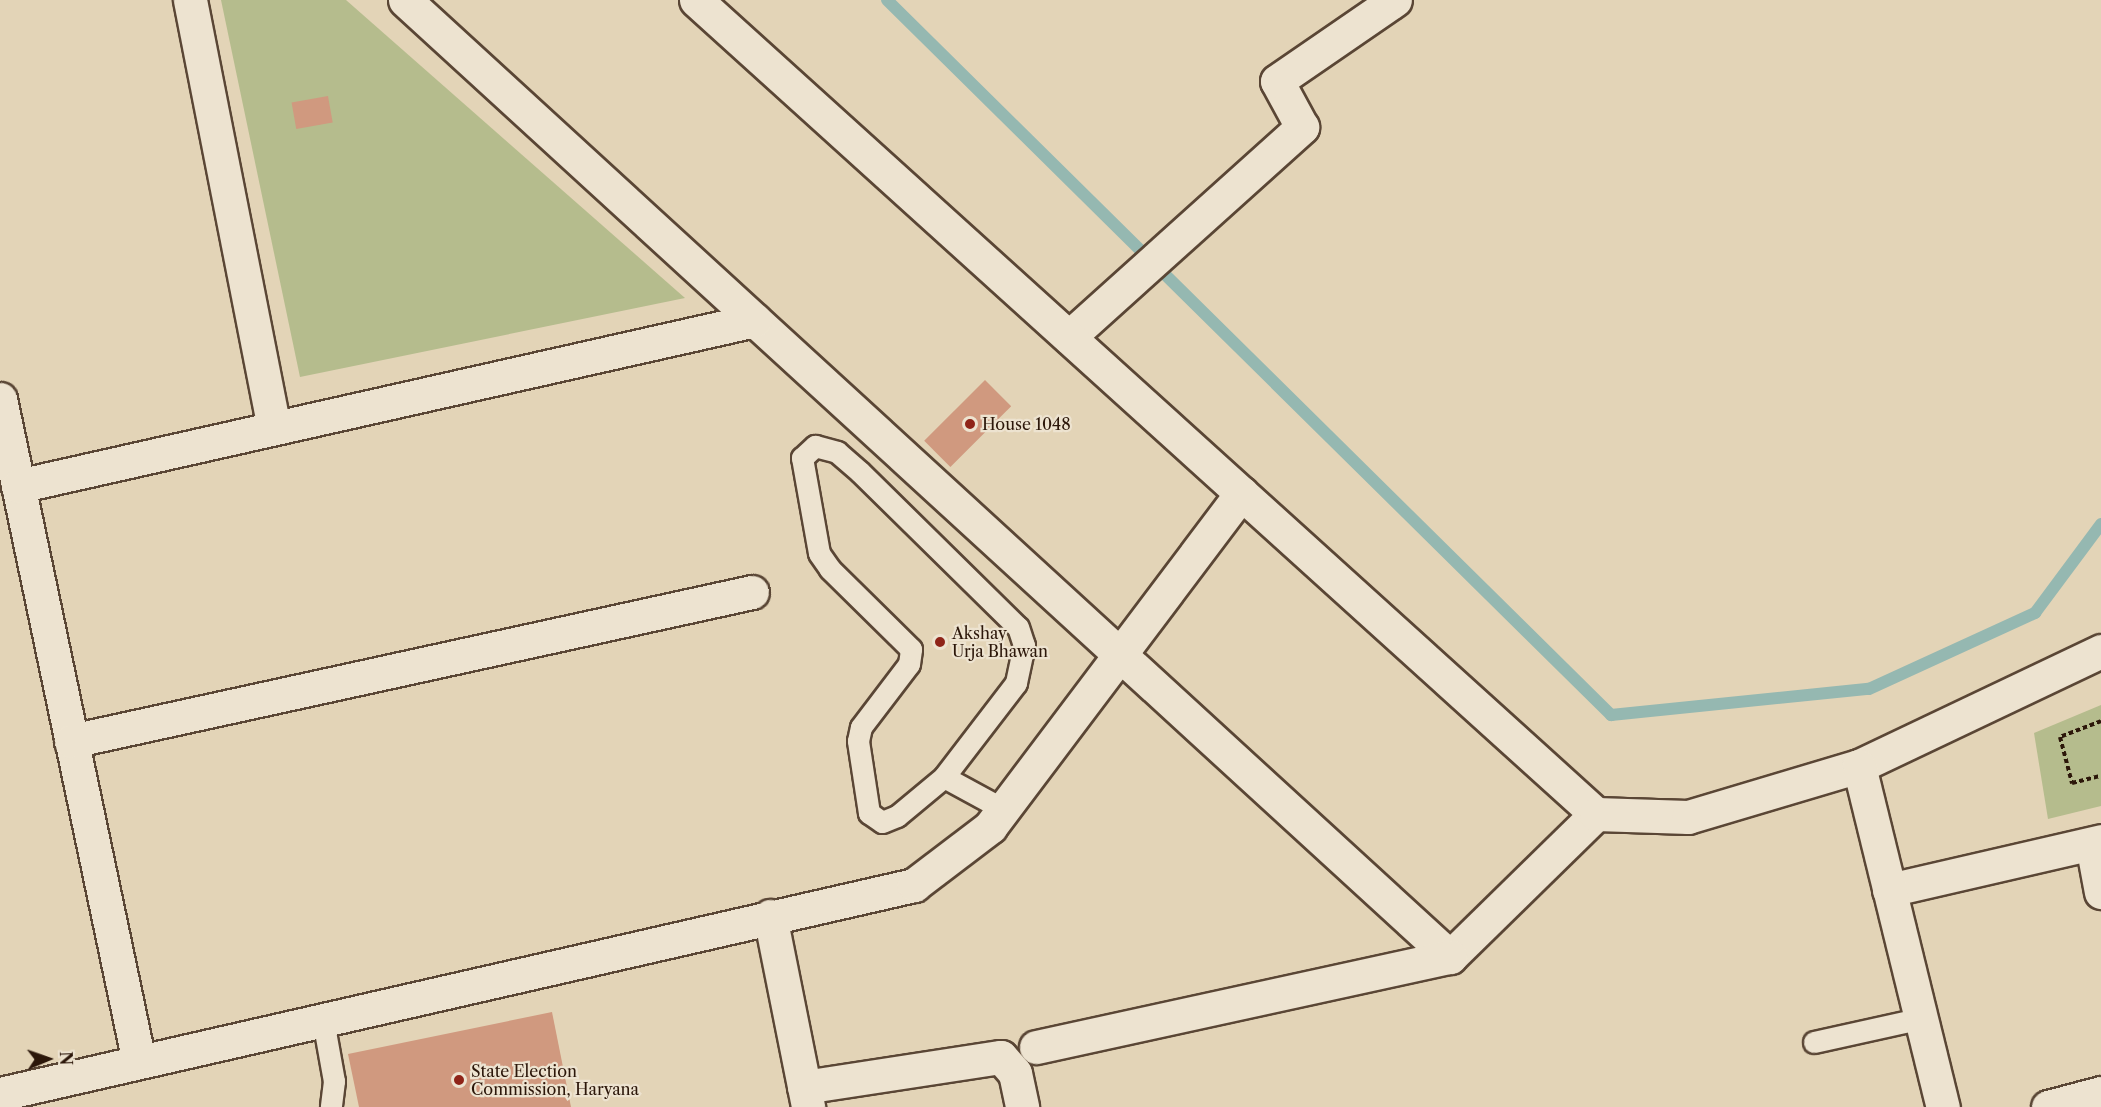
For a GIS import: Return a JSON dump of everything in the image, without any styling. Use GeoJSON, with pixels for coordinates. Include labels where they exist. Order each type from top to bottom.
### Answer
{"type":"FeatureCollection","features":[{"type":"Feature","properties":{"kind":"street"},"geometry":{"type":"LineString","coordinates":[[190,0],[274,428]]}},
{"type":"Feature","properties":{"kind":"street"},"geometry":{"type":"LineString","coordinates":[[405,0],[1121,653],[1450,957]]}},
{"type":"Feature","properties":{"kind":"street"},"geometry":{"type":"LineString","coordinates":[[696,0],[1596,814],[1688,817],[1859,766],[2101,651]]}},
{"type":"Feature","properties":{"kind":"street"},"geometry":{"type":"LineString","coordinates":[[1069,337],[1302,127],[1277,81],[1395,0]]}},
{"type":"Feature","properties":{"kind":"street"},"geometry":{"type":"LineString","coordinates":[[18,486],[755,320]]}},
{"type":"Feature","properties":{"kind":"street"},"geometry":{"type":"LineString","coordinates":[[0,399],[139,1062]]}},
{"type":"Feature","properties":{"kind":"street"},"geometry":{"type":"LineString","coordinates":[[17,1097],[139,1062],[771,915],[914,885],[990,827],[1242,493]]}},
{"type":"Feature","properties":{"kind":"street"},"geometry":{"type":"LineString","coordinates":[[71,741],[752,592]]}},
{"type":"Feature","properties":{"kind":"street"},"geometry":{"type":"LineString","coordinates":[[1859,766],[1944,1107]]}},
{"type":"Feature","properties":{"kind":"street"},"geometry":{"type":"LineString","coordinates":[[1036,1047],[1450,957],[1596,814]]}},
{"type":"Feature","properties":{"kind":"street"},"geometry":{"type":"LineString","coordinates":[[1889,890],[2096,842],[2101,892]]}},
{"type":"Feature","properties":{"kind":"street"},"geometry":{"type":"LineString","coordinates":[[771,915],[806,1097],[1001,1057],[1015,1073],[1022,1107]]}},
{"type":"Feature","properties":{"kind":"street"},"geometry":{"type":"LineString","coordinates":[[2048,1107],[2101,1093]]}},
{"type":"Feature","properties":{"kind":"lane"},"geometry":{"type":"LineString","coordinates":[[815,447],[837,452],[860,472],[1018,627],[1024,645],[1016,683],[944,777],[897,816],[882,822],[868,813],[858,741],[861,727],[909,664],[911,649],[830,569],[819,553],[802,458],[815,447]]}},
{"type":"Feature","properties":{"kind":"lane"},"geometry":{"type":"LineString","coordinates":[[944,777],[1003,809]]}},
{"type":"Feature","properties":{"kind":"lane"},"geometry":{"type":"LineString","coordinates":[[1814,1042],[1922,1018]]}},
{"type":"Feature","properties":{"kind":"lane"},"geometry":{"type":"LineString","coordinates":[[323,1020],[334,1081],[331,1107]]}},
{"type":"Feature","properties":{"kind":"path"},"geometry":{"type":"LineString","coordinates":[[2101,721],[2060,737],[2072,783],[2101,776]]}},
{"type":"Feature","properties":{"kind":"green space"},"geometry":{"type":"Polygon","coordinates":[[[221,0],[346,0],[685,298],[300,377],[221,0]]]}},
{"type":"Feature","properties":{"kind":"green space"},"geometry":{"type":"Polygon","coordinates":[[[2101,705],[2101,806],[2048,819],[2034,733],[2101,705]]]}},
{"type":"Feature","properties":{"kind":"building"},"geometry":{"type":"Polygon","coordinates":[[[328,96],[333,123],[296,129],[292,102],[328,96]]]}},
{"type":"Feature","properties":{"kind":"building","name":"House 1048"},"geometry":{"type":"Polygon","coordinates":[[[985,380],[1011,406],[950,467],[924,441],[985,380]]]}},
{"type":"Feature","properties":{"kind":"building","name":"State Election Commission, Haryana"},"geometry":{"type":"Polygon","coordinates":[[[552,1012],[571,1107],[359,1107],[348,1054],[552,1012]]]}},
{"type":"Feature","properties":{"kind":"waterway"},"geometry":{"type":"LineString","coordinates":[[887,0],[1611,715],[1869,689],[2035,613],[2101,524]]}},
{"type":"Feature","properties":{"kind":"place","name":"House 1048"},"geometry":{"type":"Point","coordinates":[970,424]}},
{"type":"Feature","properties":{"kind":"place","name":"Akshay Urja Bhawan"},"geometry":{"type":"Point","coordinates":[940,642]}},
{"type":"Feature","properties":{"kind":"place","name":"State Election Commission, Haryana"},"geometry":{"type":"Point","coordinates":[459,1080]}}]}
